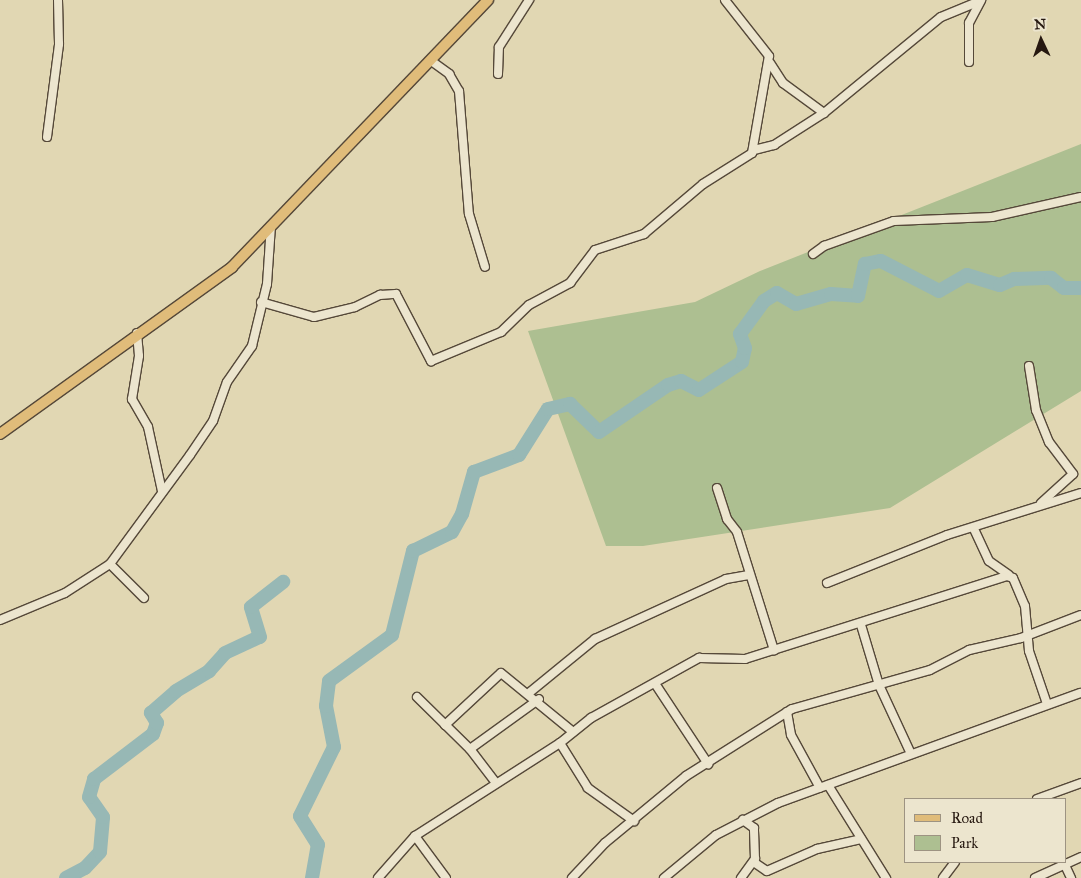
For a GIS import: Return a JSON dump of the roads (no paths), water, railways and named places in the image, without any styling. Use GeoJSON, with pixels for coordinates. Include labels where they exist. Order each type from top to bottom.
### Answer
{"type":"FeatureCollection","features":[{"type":"Feature","properties":{"kind":"main road"},"geometry":{"type":"LineString","coordinates":[[0,434],[137,333],[232,267],[488,0]]}},
{"type":"Feature","properties":{"kind":"street"},"geometry":{"type":"LineString","coordinates":[[47,137],[59,44],[58,0]]}},
{"type":"Feature","properties":{"kind":"street"},"geometry":{"type":"LineString","coordinates":[[498,74],[499,47],[529,0]]}},
{"type":"Feature","properties":{"kind":"street"},"geometry":{"type":"LineString","coordinates":[[725,0],[760,40],[770,62],[783,83],[824,113]]}},
{"type":"Feature","properties":{"kind":"street"},"geometry":{"type":"LineString","coordinates":[[970,62],[969,23],[981,0]]}},
{"type":"Feature","properties":{"kind":"street"},"geometry":{"type":"LineString","coordinates":[[261,302],[314,317],[355,307],[380,295],[396,294],[431,361],[501,332],[529,305],[570,283],[596,250],[648,231],[703,184],[754,150],[774,145],[824,113],[941,17],[981,0]]}},
{"type":"Feature","properties":{"kind":"street"},"geometry":{"type":"LineString","coordinates":[[430,60],[449,74],[459,91],[468,214],[485,267]]}},
{"type":"Feature","properties":{"kind":"street"},"geometry":{"type":"LineString","coordinates":[[754,150],[770,62]]}},
{"type":"Feature","properties":{"kind":"street"},"geometry":{"type":"LineString","coordinates":[[812,254],[824,246],[894,221],[992,217],[1081,197]]}},
{"type":"Feature","properties":{"kind":"street"},"geometry":{"type":"LineString","coordinates":[[0,620],[66,593],[110,564],[213,421],[227,382],[252,346],[261,302],[267,284],[271,226]]}},
{"type":"Feature","properties":{"kind":"street"},"geometry":{"type":"LineString","coordinates":[[137,333],[139,356],[132,399],[148,427],[162,491]]}},
{"type":"Feature","properties":{"kind":"street"},"geometry":{"type":"LineString","coordinates":[[1029,366],[1036,410],[1049,442],[1073,474],[1036,508]]}},
{"type":"Feature","properties":{"kind":"street"},"geometry":{"type":"LineString","coordinates":[[717,488],[774,650]]}},
{"type":"Feature","properties":{"kind":"street"},"geometry":{"type":"LineString","coordinates":[[827,583],[948,535],[974,529],[1081,493]]}},
{"type":"Feature","properties":{"kind":"street"},"geometry":{"type":"LineString","coordinates":[[974,529],[989,561],[1009,575],[1025,606],[1030,634],[1028,651],[1047,704]]}},
{"type":"Feature","properties":{"kind":"street"},"geometry":{"type":"LineString","coordinates":[[110,564],[144,598]]}},
{"type":"Feature","properties":{"kind":"street"},"geometry":{"type":"LineString","coordinates":[[530,692],[595,639],[726,579],[749,575]]}},
{"type":"Feature","properties":{"kind":"street"},"geometry":{"type":"LineString","coordinates":[[378,878],[415,836],[560,743],[573,732],[704,656],[740,660],[861,625],[1009,575]]}},
{"type":"Feature","properties":{"kind":"street"},"geometry":{"type":"LineString","coordinates":[[573,878],[686,776],[708,764],[788,712],[930,670],[969,650],[1030,634],[1081,615]]}},
{"type":"Feature","properties":{"kind":"street"},"geometry":{"type":"LineString","coordinates":[[861,625],[880,685],[911,754]]}},
{"type":"Feature","properties":{"kind":"street"},"geometry":{"type":"LineString","coordinates":[[445,725],[499,674],[530,692],[573,732]]}},
{"type":"Feature","properties":{"kind":"street"},"geometry":{"type":"LineString","coordinates":[[656,685],[708,764]]}},
{"type":"Feature","properties":{"kind":"street"},"geometry":{"type":"LineString","coordinates":[[664,878],[743,820],[824,786],[1081,693]]}},
{"type":"Feature","properties":{"kind":"street"},"geometry":{"type":"LineString","coordinates":[[417,697],[470,749],[496,783]]}},
{"type":"Feature","properties":{"kind":"street"},"geometry":{"type":"LineString","coordinates":[[470,749],[538,699]]}},
{"type":"Feature","properties":{"kind":"street"},"geometry":{"type":"LineString","coordinates":[[788,712],[791,734],[886,878]]}},
{"type":"Feature","properties":{"kind":"street"},"geometry":{"type":"LineString","coordinates":[[560,743],[588,788],[634,821]]}},
{"type":"Feature","properties":{"kind":"street"},"geometry":{"type":"LineString","coordinates":[[1040,798],[1081,783]]}},
{"type":"Feature","properties":{"kind":"street"},"geometry":{"type":"LineString","coordinates":[[742,878],[755,863],[754,828],[743,820]]}},
{"type":"Feature","properties":{"kind":"street"},"geometry":{"type":"LineString","coordinates":[[415,836],[446,878]]}},
{"type":"Feature","properties":{"kind":"street"},"geometry":{"type":"LineString","coordinates":[[755,863],[766,871],[817,849],[862,839]]}},
{"type":"Feature","properties":{"kind":"street"},"geometry":{"type":"LineString","coordinates":[[1066,862],[1081,857]]}},
{"type":"Feature","properties":{"kind":"street"},"geometry":{"type":"LineString","coordinates":[[943,878],[954,863]]}},
{"type":"Feature","properties":{"kind":"street"},"geometry":{"type":"LineString","coordinates":[[1035,878],[1064,863],[1071,878]]}},
{"type":"Feature","properties":{"kind":"waterway"},"geometry":{"type":"LineString","coordinates":[[312,878],[318,845],[300,816],[334,747],[326,706],[329,681],[392,635],[413,551],[452,532],[462,514],[474,472],[519,455],[548,409],[570,404],[599,432],[668,385],[681,381],[699,390],[742,362],[745,348],[740,334],[764,301],[777,293],[796,304],[831,294],[858,296],[865,264],[881,261],[939,291],[967,275],[1000,285],[1014,279],[1051,278],[1064,288],[1081,288]]}},
{"type":"Feature","properties":{"kind":"waterway"},"geometry":{"type":"LineString","coordinates":[[66,878],[85,868],[100,852],[103,817],[89,797],[94,779],[153,734],[157,723],[151,713],[176,691],[209,671],[225,653],[260,637],[251,607],[283,582]]}}]}
